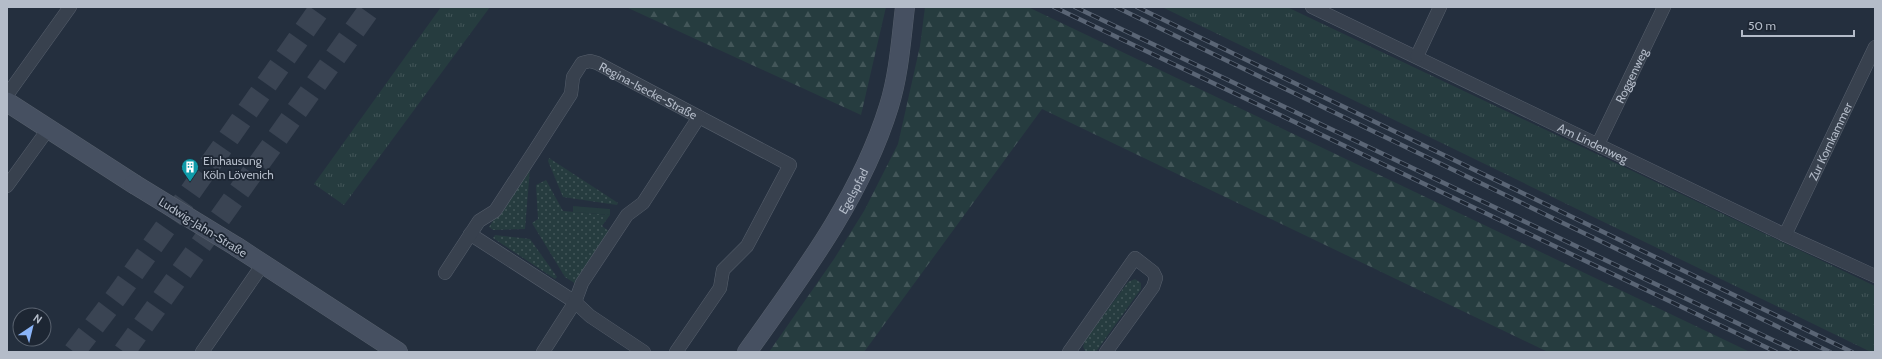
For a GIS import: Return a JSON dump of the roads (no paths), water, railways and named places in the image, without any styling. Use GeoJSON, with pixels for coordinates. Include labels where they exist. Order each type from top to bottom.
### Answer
{"type":"FeatureCollection","features":[{"type":"Feature","properties":{"kind":"street"},"geometry":{"type":"LineString","coordinates":[[7,95],[70,7]]}},
{"type":"Feature","properties":{"kind":"street","name":"Egelspfad"},"geometry":{"type":"LineString","coordinates":[[747,352],[846,205],[866,165],[889,104],[897,71],[905,7]]}},
{"type":"Feature","properties":{"kind":"street","name":"Am Lindenweg"},"geometry":{"type":"LineString","coordinates":[[1312,7],[1417,56],[1785,235],[1875,276]]}},
{"type":"Feature","properties":{"kind":"street"},"geometry":{"type":"LineString","coordinates":[[1417,56],[1440,7]]}},
{"type":"Feature","properties":{"kind":"street","name":"Roggenweg"},"geometry":{"type":"LineString","coordinates":[[1598,144],[1664,7]]}},
{"type":"Feature","properties":{"kind":"street","name":"Zur Kornkammer"},"geometry":{"type":"LineString","coordinates":[[1785,235],[1875,47]]}},
{"type":"Feature","properties":{"kind":"street","name":"Regina-Isecke-Straße"},"geometry":{"type":"LineString","coordinates":[[445,273],[479,220],[495,211],[535,150],[571,94],[573,77],[582,63],[590,61],[597,63],[699,118],[643,203],[627,215],[582,283],[574,302],[543,352]]}},
{"type":"Feature","properties":{"kind":"street","name":"Ludwig-Jahn-Straße"},"geometry":{"type":"LineString","coordinates":[[7,102],[134,184],[264,264],[398,352]]}},
{"type":"Feature","properties":{"kind":"street"},"geometry":{"type":"LineString","coordinates":[[676,352],[720,288],[723,270],[747,246],[790,165],[699,118]]}},
{"type":"Feature","properties":{"kind":"street"},"geometry":{"type":"LineString","coordinates":[[7,186],[49,128]]}},
{"type":"Feature","properties":{"kind":"street"},"geometry":{"type":"LineString","coordinates":[[470,234],[574,302],[590,316],[644,352]]}},
{"type":"Feature","properties":{"kind":"street"},"geometry":{"type":"LineString","coordinates":[[1069,352],[1134,258],[1153,272],[1156,278],[1153,287],[1106,352]]}},
{"type":"Feature","properties":{"kind":"street"},"geometry":{"type":"LineString","coordinates":[[202,352],[264,264]]}},
{"type":"Feature","properties":{"kind":"tunnel"},"geometry":{"type":"LineString","coordinates":[[74,352],[117,296],[321,7]]}},
{"type":"Feature","properties":{"kind":"tunnel"},"geometry":{"type":"LineString","coordinates":[[124,352],[371,7]]}},
{"type":"Feature","properties":{"kind":"railway"},"geometry":{"type":"LineString","coordinates":[[1054,7],[1776,352]]}},
{"type":"Feature","properties":{"kind":"railway"},"geometry":{"type":"LineString","coordinates":[[1075,7],[1798,352]]}},
{"type":"Feature","properties":{"kind":"railway"},"geometry":{"type":"LineString","coordinates":[[1116,7],[1830,352]]}},
{"type":"Feature","properties":{"kind":"railway"},"geometry":{"type":"LineString","coordinates":[[1137,7],[1852,352]]}},
{"type":"Feature","properties":{"kind":"place","name":"Einhausung Köln Lövenich"},"geometry":{"type":"Point","coordinates":[190,182]}}]}
